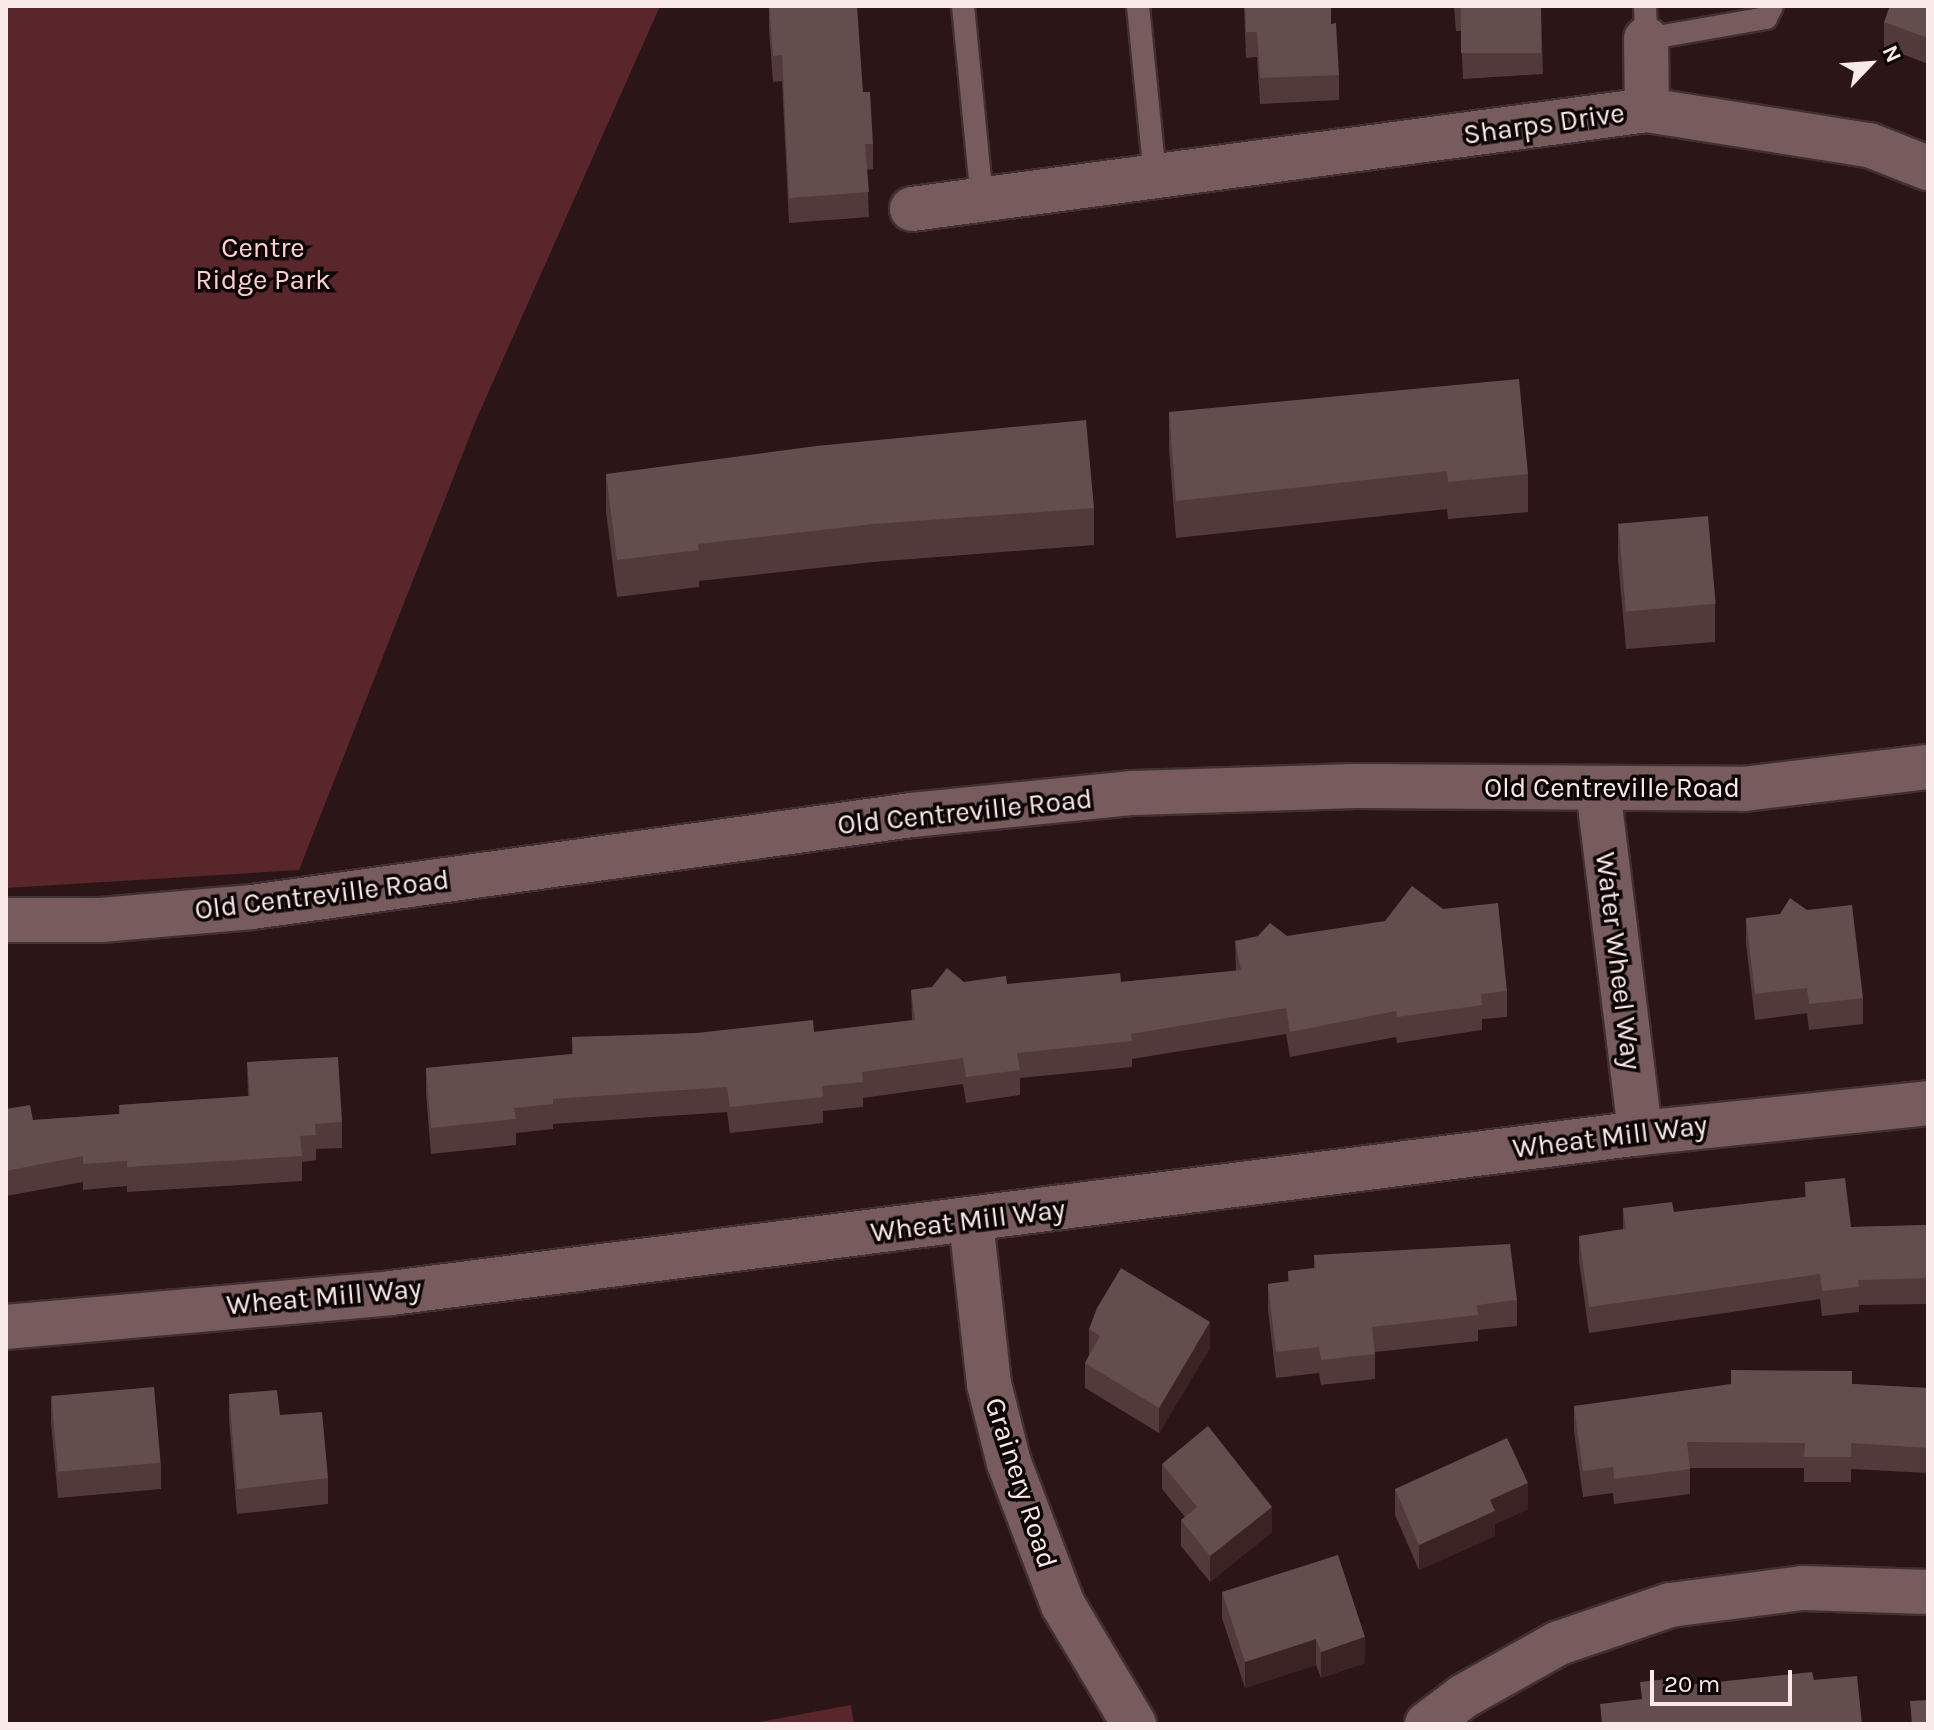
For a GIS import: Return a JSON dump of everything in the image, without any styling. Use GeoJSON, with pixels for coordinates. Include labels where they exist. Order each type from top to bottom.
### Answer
{"type":"FeatureCollection","features":[{"type":"Feature","properties":{"kind":"street"},"geometry":{"type":"LineString","coordinates":[[1645,22],[1647,110]]}},
{"type":"Feature","properties":{"kind":"street","name":"Sharps Drive"},"geometry":{"type":"LineString","coordinates":[[912,209],[1647,110],[1869,145],[1928,168]]}},
{"type":"Feature","properties":{"kind":"street","name":"Old Centreville Road"},"geometry":{"type":"LineString","coordinates":[[6,920],[101,920],[252,907],[912,815],[1133,793],[1355,786],[1743,789],[1928,767]]}},
{"type":"Feature","properties":{"kind":"street","name":"Water Wheel Way"},"geometry":{"type":"LineString","coordinates":[[1598,789],[1640,1133]]}},
{"type":"Feature","properties":{"kind":"street","name":"Wheat Mill Way"},"geometry":{"type":"LineString","coordinates":[[6,1327],[391,1293],[1640,1133],[1928,1103]]}},
{"type":"Feature","properties":{"kind":"street","name":"Grainery Road"},"geometry":{"type":"LineString","coordinates":[[971,1221],[989,1384],[1009,1463],[1063,1605],[1134,1724]]}},
{"type":"Feature","properties":{"kind":"street"},"geometry":{"type":"LineString","coordinates":[[1427,1724],[1464,1696],[1559,1643],[1670,1605],[1803,1588],[1928,1592]]}},
{"type":"Feature","properties":{"kind":"lane"},"geometry":{"type":"LineString","coordinates":[[963,6],[982,199]]}},
{"type":"Feature","properties":{"kind":"lane"},"geometry":{"type":"LineString","coordinates":[[1138,6],[1155,176]]}},
{"type":"Feature","properties":{"kind":"lane"},"geometry":{"type":"LineString","coordinates":[[1645,22],[1766,18],[1772,6]]}},
{"type":"Feature","properties":{"kind":"green space","name":"Centre Ridge Park"},"geometry":{"type":"Polygon","coordinates":[[[6,6],[660,6],[476,420],[299,870],[6,888],[6,6]]]}},
{"type":"Feature","properties":{"kind":"green space"},"geometry":{"type":"Polygon","coordinates":[[[851,1705],[854,1724],[749,1724],[851,1705]]]}},
{"type":"Feature","properties":{"kind":"building"},"geometry":{"type":"Polygon","coordinates":[[[769,6],[857,6],[863,92],[870,92],[873,144],[865,144],[869,192],[789,198],[782,55],[773,56],[769,6]]]}},
{"type":"Feature","properties":{"kind":"building"},"geometry":{"type":"Polygon","coordinates":[[[1245,6],[1331,6],[1331,24],[1336,23],[1339,75],[1260,78],[1257,32],[1246,32],[1245,6]]]}},
{"type":"Feature","properties":{"kind":"building"},"geometry":{"type":"Polygon","coordinates":[[[1461,6],[1541,6],[1541,53],[1461,53],[1461,6]]]}},
{"type":"Feature","properties":{"kind":"building"},"geometry":{"type":"Polygon","coordinates":[[[1890,6],[1928,6],[1928,38],[1884,22],[1890,6]]]}},
{"type":"Feature","properties":{"kind":"building"},"geometry":{"type":"Polygon","coordinates":[[[1519,379],[1528,474],[1448,482],[1447,471],[1176,501],[1169,412],[1519,379]]]}},
{"type":"Feature","properties":{"kind":"building"},"geometry":{"type":"Polygon","coordinates":[[[1086,420],[1094,508],[873,524],[698,544],[699,550],[617,560],[606,474],[816,446],[1086,420]]]}},
{"type":"Feature","properties":{"kind":"building"},"geometry":{"type":"Polygon","coordinates":[[[1708,516],[1716,604],[1626,612],[1618,524],[1708,516]]]}},
{"type":"Feature","properties":{"kind":"building"},"geometry":{"type":"Polygon","coordinates":[[[1412,886],[1443,909],[1498,903],[1507,991],[1481,994],[1482,1005],[1397,1017],[1396,1011],[1290,1032],[1286,1008],[1131,1034],[1132,1041],[1017,1053],[1020,1070],[966,1077],[963,1058],[862,1072],[863,1082],[822,1086],[823,1097],[730,1107],[727,1087],[553,1099],[553,1104],[514,1108],[516,1119],[431,1128],[426,1068],[573,1054],[572,1037],[697,1033],[813,1020],[814,1032],[915,1020],[911,990],[932,987],[947,968],[964,982],[1006,976],[1007,984],[1120,973],[1121,982],[1241,970],[1235,941],[1258,936],[1270,923],[1287,936],[1385,921],[1412,886]]]}},
{"type":"Feature","properties":{"kind":"building"},"geometry":{"type":"Polygon","coordinates":[[[1790,898],[1807,910],[1852,905],[1863,998],[1809,1004],[1807,988],[1755,994],[1746,918],[1780,914],[1790,898]]]}},
{"type":"Feature","properties":{"kind":"building"},"geometry":{"type":"Polygon","coordinates":[[[338,1057],[342,1122],[315,1124],[316,1135],[300,1136],[302,1156],[127,1167],[127,1161],[83,1164],[83,1156],[6,1171],[6,1109],[30,1105],[33,1120],[120,1114],[119,1105],[250,1096],[247,1062],[338,1057]]]}},
{"type":"Feature","properties":{"kind":"building"},"geometry":{"type":"Polygon","coordinates":[[[1845,1178],[1851,1227],[1928,1225],[1928,1278],[1858,1280],[1859,1287],[1822,1291],[1820,1274],[1589,1307],[1579,1236],[1626,1229],[1623,1208],[1672,1202],[1674,1212],[1806,1197],[1805,1182],[1845,1178]]]}},
{"type":"Feature","properties":{"kind":"building"},"geometry":{"type":"Polygon","coordinates":[[[1510,1244],[1517,1300],[1477,1305],[1478,1315],[1372,1327],[1375,1354],[1321,1360],[1319,1347],[1276,1352],[1268,1284],[1289,1281],[1288,1271],[1316,1268],[1314,1255],[1510,1244]]]}},
{"type":"Feature","properties":{"kind":"building"},"geometry":{"type":"Polygon","coordinates":[[[1121,1268],[1210,1322],[1159,1408],[1085,1363],[1100,1336],[1089,1329],[1097,1308],[1121,1268]]]}},
{"type":"Feature","properties":{"kind":"building"},"geometry":{"type":"Polygon","coordinates":[[[1731,1370],[1852,1371],[1852,1384],[1928,1388],[1928,1448],[1851,1443],[1851,1457],[1804,1457],[1805,1443],[1687,1442],[1690,1469],[1614,1479],[1613,1467],[1583,1471],[1574,1406],[1731,1384],[1731,1370]]]}},
{"type":"Feature","properties":{"kind":"building"},"geometry":{"type":"Polygon","coordinates":[[[154,1387],[161,1463],[58,1472],[51,1396],[154,1387]]]}},
{"type":"Feature","properties":{"kind":"building"},"geometry":{"type":"Polygon","coordinates":[[[277,1390],[280,1415],[322,1412],[328,1478],[237,1489],[229,1394],[277,1390]]]}},
{"type":"Feature","properties":{"kind":"building"},"geometry":{"type":"Polygon","coordinates":[[[1208,1426],[1272,1507],[1210,1556],[1181,1520],[1197,1507],[1162,1464],[1208,1426]]]}},
{"type":"Feature","properties":{"kind":"building"},"geometry":{"type":"Polygon","coordinates":[[[1507,1438],[1528,1483],[1490,1500],[1495,1511],[1419,1545],[1395,1489],[1507,1438]]]}},
{"type":"Feature","properties":{"kind":"building"},"geometry":{"type":"Polygon","coordinates":[[[1338,1555],[1365,1637],[1321,1652],[1316,1639],[1245,1662],[1222,1592],[1338,1555]]]}},
{"type":"Feature","properties":{"kind":"building"},"geometry":{"type":"Polygon","coordinates":[[[1812,1672],[1814,1680],[1857,1676],[1862,1724],[1602,1724],[1600,1704],[1642,1699],[1640,1682],[1687,1677],[1688,1685],[1812,1672]]]}},
{"type":"Feature","properties":{"kind":"building"},"geometry":{"type":"Polygon","coordinates":[[[1928,1700],[1928,1724],[1912,1724],[1910,1701],[1928,1700]]]}}]}
